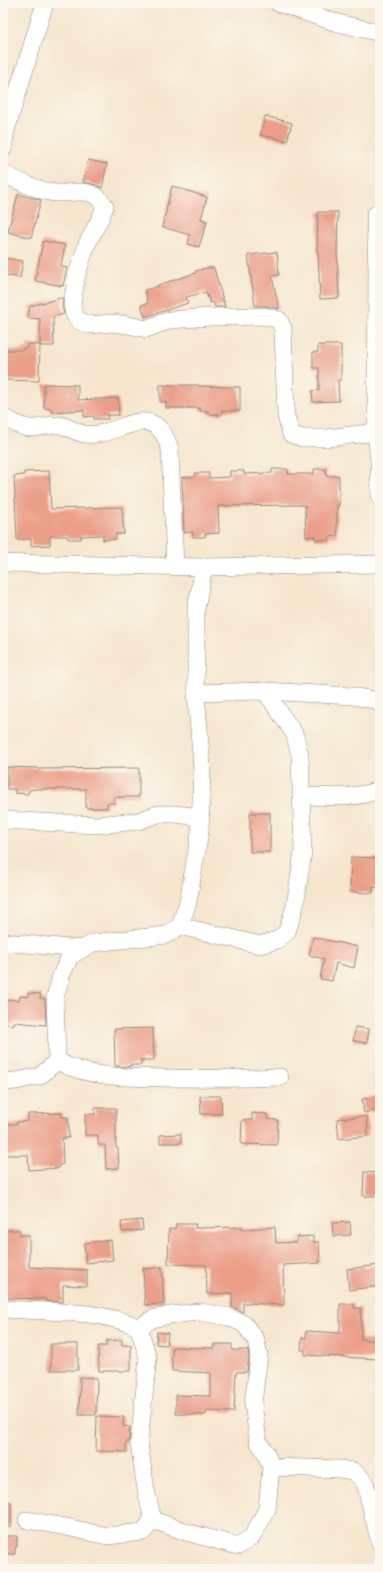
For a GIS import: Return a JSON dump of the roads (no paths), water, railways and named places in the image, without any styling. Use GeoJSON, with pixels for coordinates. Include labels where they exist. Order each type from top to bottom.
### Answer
{"type":"FeatureCollection","features":[{"type":"Feature","properties":{"kind":"street"},"geometry":{"type":"LineString","coordinates":[[3,149],[6,130],[45,3]]}},
{"type":"Feature","properties":{"kind":"street"},"geometry":{"type":"LineString","coordinates":[[278,3],[334,22],[380,33]]}},
{"type":"Feature","properties":{"kind":"street"},"geometry":{"type":"LineString","coordinates":[[3,174],[50,193],[90,193],[100,198],[105,206],[102,217],[87,244],[78,274],[72,304],[74,314],[79,321],[89,325],[128,325],[146,329],[170,320],[210,317],[264,316],[279,320],[283,329],[286,416],[291,434],[302,438],[327,438],[376,432]]}},
{"type":"Feature","properties":{"kind":"street"},"geometry":{"type":"LineString","coordinates":[[375,215],[377,270],[376,432],[380,496]]}},
{"type":"Feature","properties":{"kind":"street"},"geometry":{"type":"LineString","coordinates":[[3,417],[28,428],[60,425],[85,434],[106,432],[127,424],[144,421],[157,427],[166,436],[170,449],[175,566]]}},
{"type":"Feature","properties":{"kind":"street"},"geometry":{"type":"LineString","coordinates":[[3,563],[204,567],[380,564]]}},
{"type":"Feature","properties":{"kind":"street"},"geometry":{"type":"LineString","coordinates":[[57,1061],[55,998],[61,976],[70,956],[93,943],[166,935],[180,926],[189,894],[200,832],[202,767],[196,693],[196,609],[204,567]]}},
{"type":"Feature","properties":{"kind":"street"},"geometry":{"type":"LineString","coordinates":[[196,693],[265,691],[352,696],[374,700],[380,703]]}},
{"type":"Feature","properties":{"kind":"street"},"geometry":{"type":"LineString","coordinates":[[180,926],[260,945],[277,940],[287,932],[295,906],[303,852],[300,754],[294,733],[265,691]]}},
{"type":"Feature","properties":{"kind":"street"},"geometry":{"type":"LineString","coordinates":[[301,796],[356,796],[369,794],[380,788]]}},
{"type":"Feature","properties":{"kind":"street"},"geometry":{"type":"LineString","coordinates":[[3,820],[96,825],[138,821],[158,814],[201,817]]}},
{"type":"Feature","properties":{"kind":"street"},"geometry":{"type":"LineString","coordinates":[[3,942],[82,949]]}},
{"type":"Feature","properties":{"kind":"street"},"geometry":{"type":"LineString","coordinates":[[57,1061],[72,1069],[109,1077],[246,1079],[280,1077]]}},
{"type":"Feature","properties":{"kind":"street"},"geometry":{"type":"LineString","coordinates":[[3,1082],[40,1076],[57,1061]]}},
{"type":"Feature","properties":{"kind":"street"},"geometry":{"type":"LineString","coordinates":[[3,1309],[89,1314],[130,1323],[140,1328],[148,1358],[139,1443],[146,1490],[153,1520]]}},
{"type":"Feature","properties":{"kind":"street"},"geometry":{"type":"LineString","coordinates":[[140,1328],[152,1319],[170,1315],[200,1312],[229,1317],[244,1324],[256,1340],[259,1356],[253,1403],[254,1416],[258,1441],[266,1453],[271,1467],[267,1510],[252,1537],[238,1546],[186,1532],[153,1520]]}},
{"type":"Feature","properties":{"kind":"street"},"geometry":{"type":"LineString","coordinates":[[271,1467],[339,1469],[353,1471],[365,1484],[380,1543]]}},
{"type":"Feature","properties":{"kind":"street"},"geometry":{"type":"LineString","coordinates":[[27,1520],[107,1536],[143,1532],[153,1520]]}}]}
